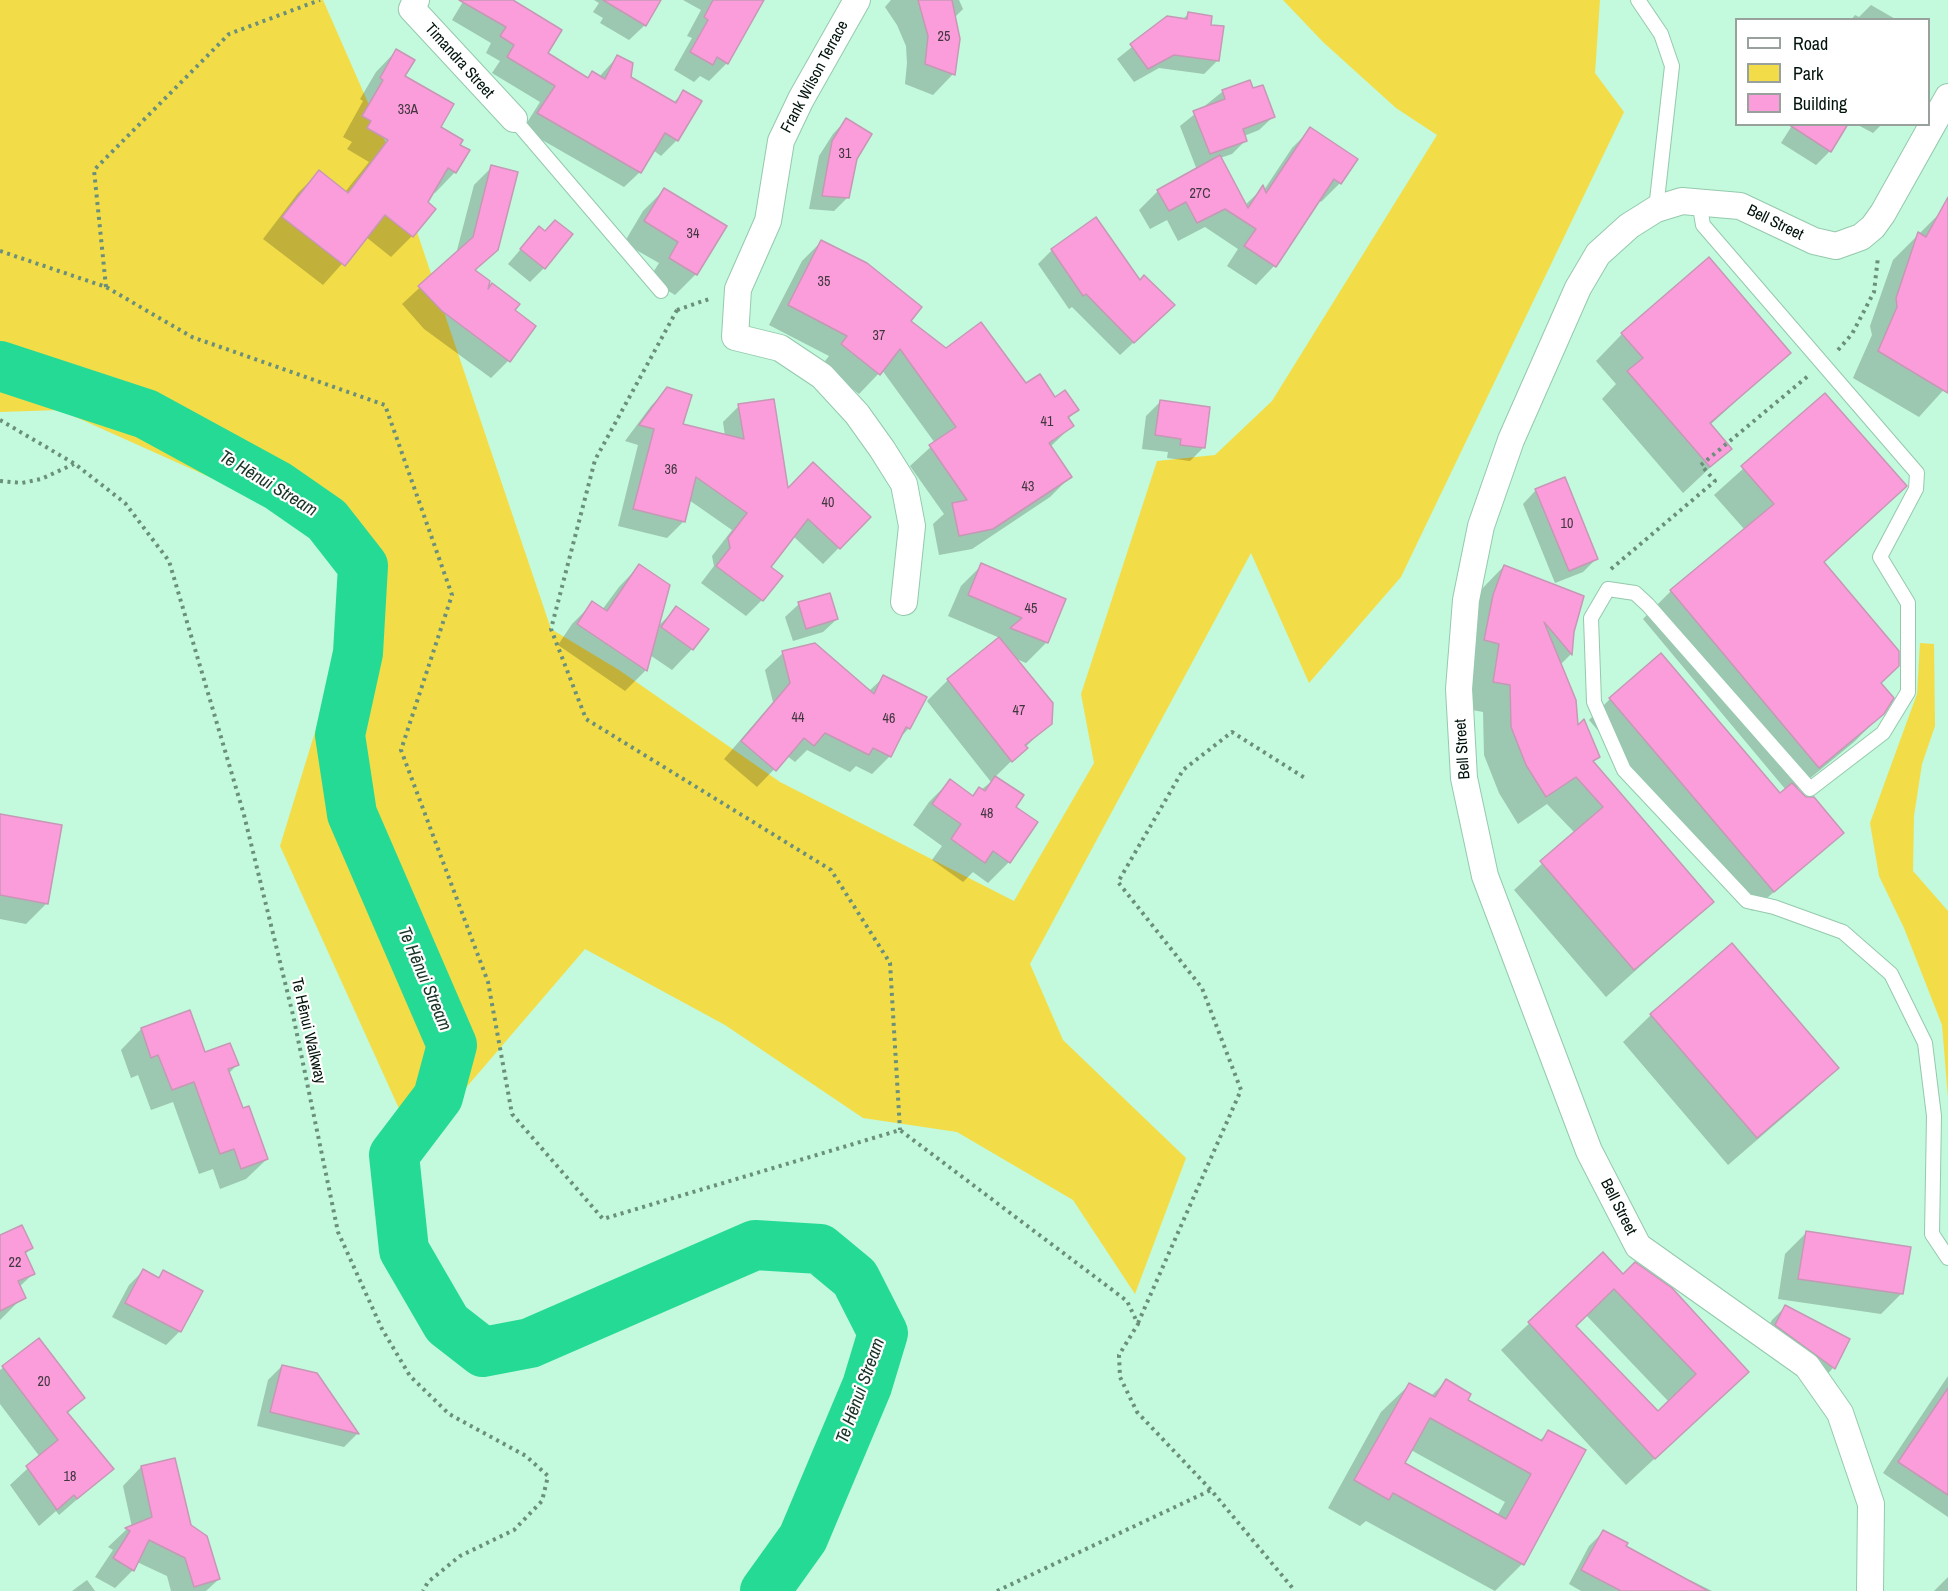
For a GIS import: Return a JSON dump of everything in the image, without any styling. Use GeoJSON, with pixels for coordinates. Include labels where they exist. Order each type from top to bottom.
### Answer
{"type":"FeatureCollection","features":[{"type":"Feature","properties":{"kind":"street","name":"Timandra Street"},"geometry":{"type":"LineString","coordinates":[[416,0],[412,9],[514,119]]}},
{"type":"Feature","properties":{"kind":"street","name":"Frank Wilson Terrace"},"geometry":{"type":"LineString","coordinates":[[857,0],[801,99],[781,141],[768,221],[738,289],[735,337],[780,348],[822,376],[857,414],[904,484],[912,526],[904,602]]}},
{"type":"Feature","properties":{"kind":"street","name":"Bell Street"},"geometry":{"type":"LineString","coordinates":[[1869,1591],[1871,1504],[1840,1413],[1807,1366],[1638,1246],[1589,1150],[1485,876],[1464,778],[1459,689],[1466,600],[1480,525],[1511,440],[1578,288],[1598,254],[1629,226],[1656,209],[1682,201],[1740,206],[1814,241],[1836,246],[1861,237],[1873,227],[1948,97]]}},
{"type":"Feature","properties":{"kind":"lane"},"geometry":{"type":"LineString","coordinates":[[1638,0],[1661,34],[1672,66],[1656,209]]}},
{"type":"Feature","properties":{"kind":"lane"},"geometry":{"type":"LineString","coordinates":[[514,119],[661,291]]}},
{"type":"Feature","properties":{"kind":"lane"},"geometry":{"type":"LineString","coordinates":[[1699,201],[1703,225],[1917,473],[1916,489],[1881,557],[1908,603],[1908,692],[1883,733],[1810,789],[1648,604],[1635,593],[1608,590],[1591,618],[1594,702],[1624,770],[1747,901],[1774,907],[1843,933],[1891,974],[1925,1043],[1934,1116],[1932,1234],[1948,1258]]}},
{"type":"Feature","properties":{"kind":"path"},"geometry":{"type":"LineString","coordinates":[[106,287],[94,170],[229,34],[320,0]]}},
{"type":"Feature","properties":{"kind":"path"},"geometry":{"type":"LineString","coordinates":[[1604,575],[1715,481],[1701,465],[1823,365],[1852,334],[1874,292],[1879,251],[1873,227]]}},
{"type":"Feature","properties":{"kind":"path"},"geometry":{"type":"LineString","coordinates":[[0,251],[106,287],[192,337],[385,405],[452,596],[401,750],[488,982],[512,1114],[603,1220],[900,1130]]}},
{"type":"Feature","properties":{"kind":"path"},"geometry":{"type":"LineString","coordinates":[[738,289],[677,310],[595,460],[551,629],[586,719],[831,870],[890,963],[900,1130],[1127,1301],[1138,1324]]}},
{"type":"Feature","properties":{"kind":"path"},"geometry":{"type":"LineString","coordinates":[[661,291],[677,310]]}},
{"type":"Feature","properties":{"kind":"path","name":"Te Hēnui Walkway"},"geometry":{"type":"LineString","coordinates":[[0,420],[75,464],[125,502],[169,561],[244,815],[293,1015],[338,1232],[382,1329],[410,1376],[448,1414],[526,1456],[548,1476],[542,1501],[514,1530],[460,1556],[428,1582],[423,1591]]}},
{"type":"Feature","properties":{"kind":"path"},"geometry":{"type":"LineString","coordinates":[[0,481],[22,483],[42,478],[75,464]]}},
{"type":"Feature","properties":{"kind":"path"},"geometry":{"type":"LineString","coordinates":[[1295,1591],[1211,1490],[1137,1412],[1120,1377],[1119,1355],[1138,1324],[1241,1090],[1202,988],[1118,882],[1184,770],[1232,732],[1305,778]]}},
{"type":"Feature","properties":{"kind":"path"},"geometry":{"type":"LineString","coordinates":[[997,1591],[1211,1490]]}},
{"type":"Feature","properties":{"kind":"green space"},"geometry":{"type":"Polygon","coordinates":[[[0,0],[323,0],[391,155],[551,629],[619,670],[780,782],[1014,901],[1094,763],[1081,694],[1157,461],[1215,455],[1272,401],[1437,135],[1396,108],[1323,42],[1283,0],[1600,0],[1595,73],[1624,112],[1401,577],[1309,683],[1251,553],[1030,964],[1063,1040],[1186,1158],[1135,1294],[1073,1200],[957,1132],[863,1118],[725,1025],[585,949],[416,1146],[280,846],[350,618],[343,570],[283,510],[60,410],[0,412],[0,0]]]}},
{"type":"Feature","properties":{"kind":"green space"},"geometry":{"type":"Polygon","coordinates":[[[1920,643],[1934,644],[1935,726],[1922,764],[1914,816],[1913,871],[1948,911],[1948,1098],[1942,1025],[1904,928],[1879,876],[1870,823],[1917,694],[1920,643]]]}},
{"type":"Feature","properties":{"kind":"building"},"geometry":{"type":"Polygon","coordinates":[[[459,0],[513,0],[562,30],[548,53],[588,78],[592,71],[605,79],[617,55],[633,63],[631,77],[676,103],[683,90],[702,101],[678,141],[665,133],[641,173],[537,113],[555,86],[507,57],[514,45],[500,36],[506,27],[459,0]]]}},
{"type":"Feature","properties":{"kind":"building"},"geometry":{"type":"Polygon","coordinates":[[[603,0],[661,0],[646,26],[603,0]]]}},
{"type":"Feature","properties":{"kind":"building"},"geometry":{"type":"Polygon","coordinates":[[[713,0],[764,0],[728,64],[717,57],[713,65],[690,52],[708,20],[704,17],[713,0]]]}},
{"type":"Feature","properties":{"kind":"building"},"geometry":{"type":"Polygon","coordinates":[[[918,0],[952,0],[960,39],[955,75],[925,64],[928,36],[918,0]]]}},
{"type":"Feature","properties":{"kind":"building"},"geometry":{"type":"Polygon","coordinates":[[[1188,12],[1212,16],[1211,25],[1224,26],[1219,61],[1174,55],[1148,69],[1130,44],[1167,16],[1187,19],[1188,12]]]}},
{"type":"Feature","properties":{"kind":"building"},"geometry":{"type":"Polygon","coordinates":[[[396,49],[415,60],[405,76],[454,104],[441,127],[463,140],[460,145],[470,150],[456,173],[448,168],[428,202],[436,209],[413,237],[385,215],[345,266],[282,217],[319,170],[348,193],[388,140],[367,128],[371,121],[362,116],[383,80],[380,78],[396,49]]]}},
{"type":"Feature","properties":{"kind":"building"},"geometry":{"type":"Polygon","coordinates":[[[1250,80],[1253,88],[1263,85],[1275,117],[1243,129],[1247,141],[1210,154],[1193,111],[1225,99],[1222,90],[1250,80]]]}},
{"type":"Feature","properties":{"kind":"building"},"geometry":{"type":"Polygon","coordinates":[[[846,118],[872,134],[857,159],[849,198],[822,196],[832,141],[846,118]]]}},
{"type":"Feature","properties":{"kind":"building"},"geometry":{"type":"Polygon","coordinates":[[[1791,126],[1847,126],[1831,152],[1791,126]]]}},
{"type":"Feature","properties":{"kind":"building"},"geometry":{"type":"Polygon","coordinates":[[[1310,127],[1358,159],[1341,184],[1334,179],[1276,267],[1244,246],[1256,229],[1225,209],[1197,223],[1186,202],[1169,211],[1157,190],[1220,155],[1248,208],[1263,185],[1266,193],[1310,127]]]}},
{"type":"Feature","properties":{"kind":"building"},"geometry":{"type":"Polygon","coordinates":[[[491,165],[518,172],[498,250],[475,270],[490,281],[488,289],[492,283],[520,304],[515,310],[536,326],[510,362],[442,311],[418,286],[473,237],[491,165]]]}},
{"type":"Feature","properties":{"kind":"building"},"geometry":{"type":"Polygon","coordinates":[[[664,188],[727,226],[697,275],[669,258],[678,242],[644,221],[664,188]]]}},
{"type":"Feature","properties":{"kind":"building"},"geometry":{"type":"Polygon","coordinates":[[[1948,197],[1948,393],[1878,351],[1897,307],[1896,298],[1918,232],[1926,237],[1948,197]]]}},
{"type":"Feature","properties":{"kind":"building"},"geometry":{"type":"Polygon","coordinates":[[[1096,217],[1140,280],[1144,275],[1175,305],[1134,343],[1086,294],[1083,296],[1051,249],[1096,217]]]}},
{"type":"Feature","properties":{"kind":"building"},"geometry":{"type":"Polygon","coordinates":[[[555,220],[573,234],[545,269],[520,249],[539,226],[545,231],[555,220]]]}},
{"type":"Feature","properties":{"kind":"building"},"geometry":{"type":"Polygon","coordinates":[[[821,240],[867,263],[922,307],[911,321],[946,348],[981,322],[1026,383],[1040,374],[1055,397],[1065,390],[1079,410],[1068,417],[1074,426],[1049,443],[1072,477],[993,529],[959,536],[952,503],[967,500],[929,445],[956,427],[900,349],[880,375],[841,344],[847,336],[788,305],[821,240]]]}},
{"type":"Feature","properties":{"kind":"building"},"geometry":{"type":"Polygon","coordinates":[[[1709,257],[1791,353],[1710,423],[1732,449],[1710,467],[1627,371],[1643,358],[1621,333],[1709,257]]]}},
{"type":"Feature","properties":{"kind":"building"},"geometry":{"type":"Polygon","coordinates":[[[667,387],[692,395],[683,424],[744,439],[738,404],[774,399],[788,488],[813,462],[871,517],[840,549],[808,519],[771,567],[783,576],[763,601],[716,566],[730,548],[728,538],[747,513],[696,477],[685,522],[633,509],[654,429],[639,425],[667,387]]]}},
{"type":"Feature","properties":{"kind":"building"},"geometry":{"type":"Polygon","coordinates":[[[1825,393],[1907,486],[1824,562],[1899,651],[1899,666],[1881,683],[1894,698],[1884,714],[1819,768],[1670,590],[1774,504],[1741,466],[1825,393]]]}},
{"type":"Feature","properties":{"kind":"building"},"geometry":{"type":"Polygon","coordinates":[[[1160,400],[1210,407],[1205,448],[1180,445],[1181,439],[1155,435],[1160,400]]]}},
{"type":"Feature","properties":{"kind":"building"},"geometry":{"type":"Polygon","coordinates":[[[1565,477],[1598,559],[1569,571],[1535,489],[1565,477]]]}},
{"type":"Feature","properties":{"kind":"building"},"geometry":{"type":"Polygon","coordinates":[[[981,563],[1066,599],[1048,643],[1010,628],[1022,618],[968,595],[981,563]]]}},
{"type":"Feature","properties":{"kind":"building"},"geometry":{"type":"Polygon","coordinates":[[[639,564],[670,585],[647,671],[577,624],[592,601],[607,611],[639,564]]]}},
{"type":"Feature","properties":{"kind":"building"},"geometry":{"type":"Polygon","coordinates":[[[1504,565],[1584,596],[1574,632],[1572,655],[1544,622],[1576,700],[1578,725],[1584,719],[1600,757],[1593,761],[1714,902],[1634,970],[1540,861],[1603,807],[1576,777],[1546,797],[1526,765],[1511,727],[1510,685],[1493,682],[1499,644],[1484,640],[1493,595],[1504,565]]]}},
{"type":"Feature","properties":{"kind":"building"},"geometry":{"type":"Polygon","coordinates":[[[830,593],[838,619],[806,629],[798,602],[830,593]]]}},
{"type":"Feature","properties":{"kind":"building"},"geometry":{"type":"Polygon","coordinates":[[[676,606],[709,629],[693,650],[661,627],[676,606]]]}},
{"type":"Feature","properties":{"kind":"building"},"geometry":{"type":"Polygon","coordinates":[[[999,637],[1053,703],[1052,724],[1025,745],[1028,748],[1012,762],[947,679],[999,637]]]}},
{"type":"Feature","properties":{"kind":"building"},"geometry":{"type":"Polygon","coordinates":[[[815,643],[874,694],[883,675],[927,697],[910,729],[906,727],[891,757],[873,748],[869,755],[825,733],[814,746],[804,738],[776,771],[741,741],[790,683],[782,651],[815,643]]]}},
{"type":"Feature","properties":{"kind":"building"},"geometry":{"type":"Polygon","coordinates":[[[1661,653],[1780,793],[1792,783],[1806,797],[1814,797],[1844,833],[1774,892],[1609,698],[1661,653]]]}},
{"type":"Feature","properties":{"kind":"building"},"geometry":{"type":"Polygon","coordinates":[[[995,776],[1024,795],[1016,807],[1038,822],[1010,863],[993,851],[985,863],[951,839],[961,824],[932,804],[950,779],[973,796],[979,787],[985,791],[995,776]]]}},
{"type":"Feature","properties":{"kind":"building"},"geometry":{"type":"Polygon","coordinates":[[[0,814],[62,825],[48,904],[0,895],[0,814]]]}},
{"type":"Feature","properties":{"kind":"building"},"geometry":{"type":"Polygon","coordinates":[[[1732,943],[1839,1068],[1757,1138],[1650,1014],[1732,943]]]}},
{"type":"Feature","properties":{"kind":"building"},"geometry":{"type":"Polygon","coordinates":[[[190,1010],[205,1052],[230,1043],[239,1065],[228,1069],[243,1108],[249,1106],[268,1159],[241,1169],[234,1149],[220,1154],[194,1082],[172,1090],[158,1055],[151,1058],[141,1028],[190,1010]]]}},
{"type":"Feature","properties":{"kind":"building"},"geometry":{"type":"Polygon","coordinates":[[[22,1225],[33,1248],[25,1252],[35,1274],[18,1281],[26,1298],[0,1311],[0,1235],[22,1225]]]}},
{"type":"Feature","properties":{"kind":"building"},"geometry":{"type":"Polygon","coordinates":[[[1806,1231],[1911,1247],[1903,1294],[1798,1279],[1806,1231]]]}},
{"type":"Feature","properties":{"kind":"building"},"geometry":{"type":"Polygon","coordinates":[[[1603,1252],[1623,1274],[1635,1262],[1672,1288],[1749,1372],[1655,1459],[1528,1322],[1603,1252]],[[1614,1289],[1576,1326],[1658,1411],[1696,1374],[1614,1289]]]}},
{"type":"Feature","properties":{"kind":"building"},"geometry":{"type":"Polygon","coordinates":[[[143,1269],[159,1278],[163,1270],[203,1291],[181,1332],[125,1303],[143,1269]]]}},
{"type":"Feature","properties":{"kind":"building"},"geometry":{"type":"Polygon","coordinates":[[[1785,1305],[1850,1339],[1835,1369],[1775,1325],[1785,1305]]]}},
{"type":"Feature","properties":{"kind":"building"},"geometry":{"type":"Polygon","coordinates":[[[39,1338],[85,1398],[67,1412],[114,1469],[77,1499],[74,1495],[57,1510],[26,1466],[58,1440],[2,1366],[39,1338]]]}},
{"type":"Feature","properties":{"kind":"building"},"geometry":{"type":"Polygon","coordinates":[[[282,1365],[317,1373],[359,1434],[270,1412],[282,1365]]]}},
{"type":"Feature","properties":{"kind":"building"},"geometry":{"type":"Polygon","coordinates":[[[1446,1379],[1471,1394],[1468,1400],[1542,1441],[1548,1430],[1586,1450],[1524,1565],[1393,1493],[1389,1500],[1354,1480],[1409,1383],[1435,1397],[1446,1379]],[[1430,1418],[1405,1463],[1506,1519],[1531,1474],[1430,1418]]]}},
{"type":"Feature","properties":{"kind":"building"},"geometry":{"type":"Polygon","coordinates":[[[1948,1388],[1948,1495],[1898,1462],[1948,1388]]]}},
{"type":"Feature","properties":{"kind":"building"},"geometry":{"type":"Polygon","coordinates":[[[175,1458],[191,1525],[207,1536],[220,1579],[194,1587],[185,1558],[149,1540],[134,1571],[113,1558],[130,1531],[125,1528],[152,1517],[141,1466],[175,1458]]]}},
{"type":"Feature","properties":{"kind":"building"},"geometry":{"type":"Polygon","coordinates":[[[1603,1530],[1628,1543],[1626,1546],[1708,1591],[1621,1591],[1581,1570],[1603,1530]]]}},
{"type":"Feature","properties":{"kind":"waterway","name":"Te Hēnui Stream"},"geometry":{"type":"LineString","coordinates":[[0,366],[146,414],[278,486],[327,520],[363,566],[358,653],[340,735],[352,814],[452,1045],[438,1097],[394,1155],[404,1250],[447,1324],[483,1352],[530,1343],[755,1245],[820,1249],[855,1278],[883,1333],[867,1386],[803,1538],[765,1591]]}}]}
